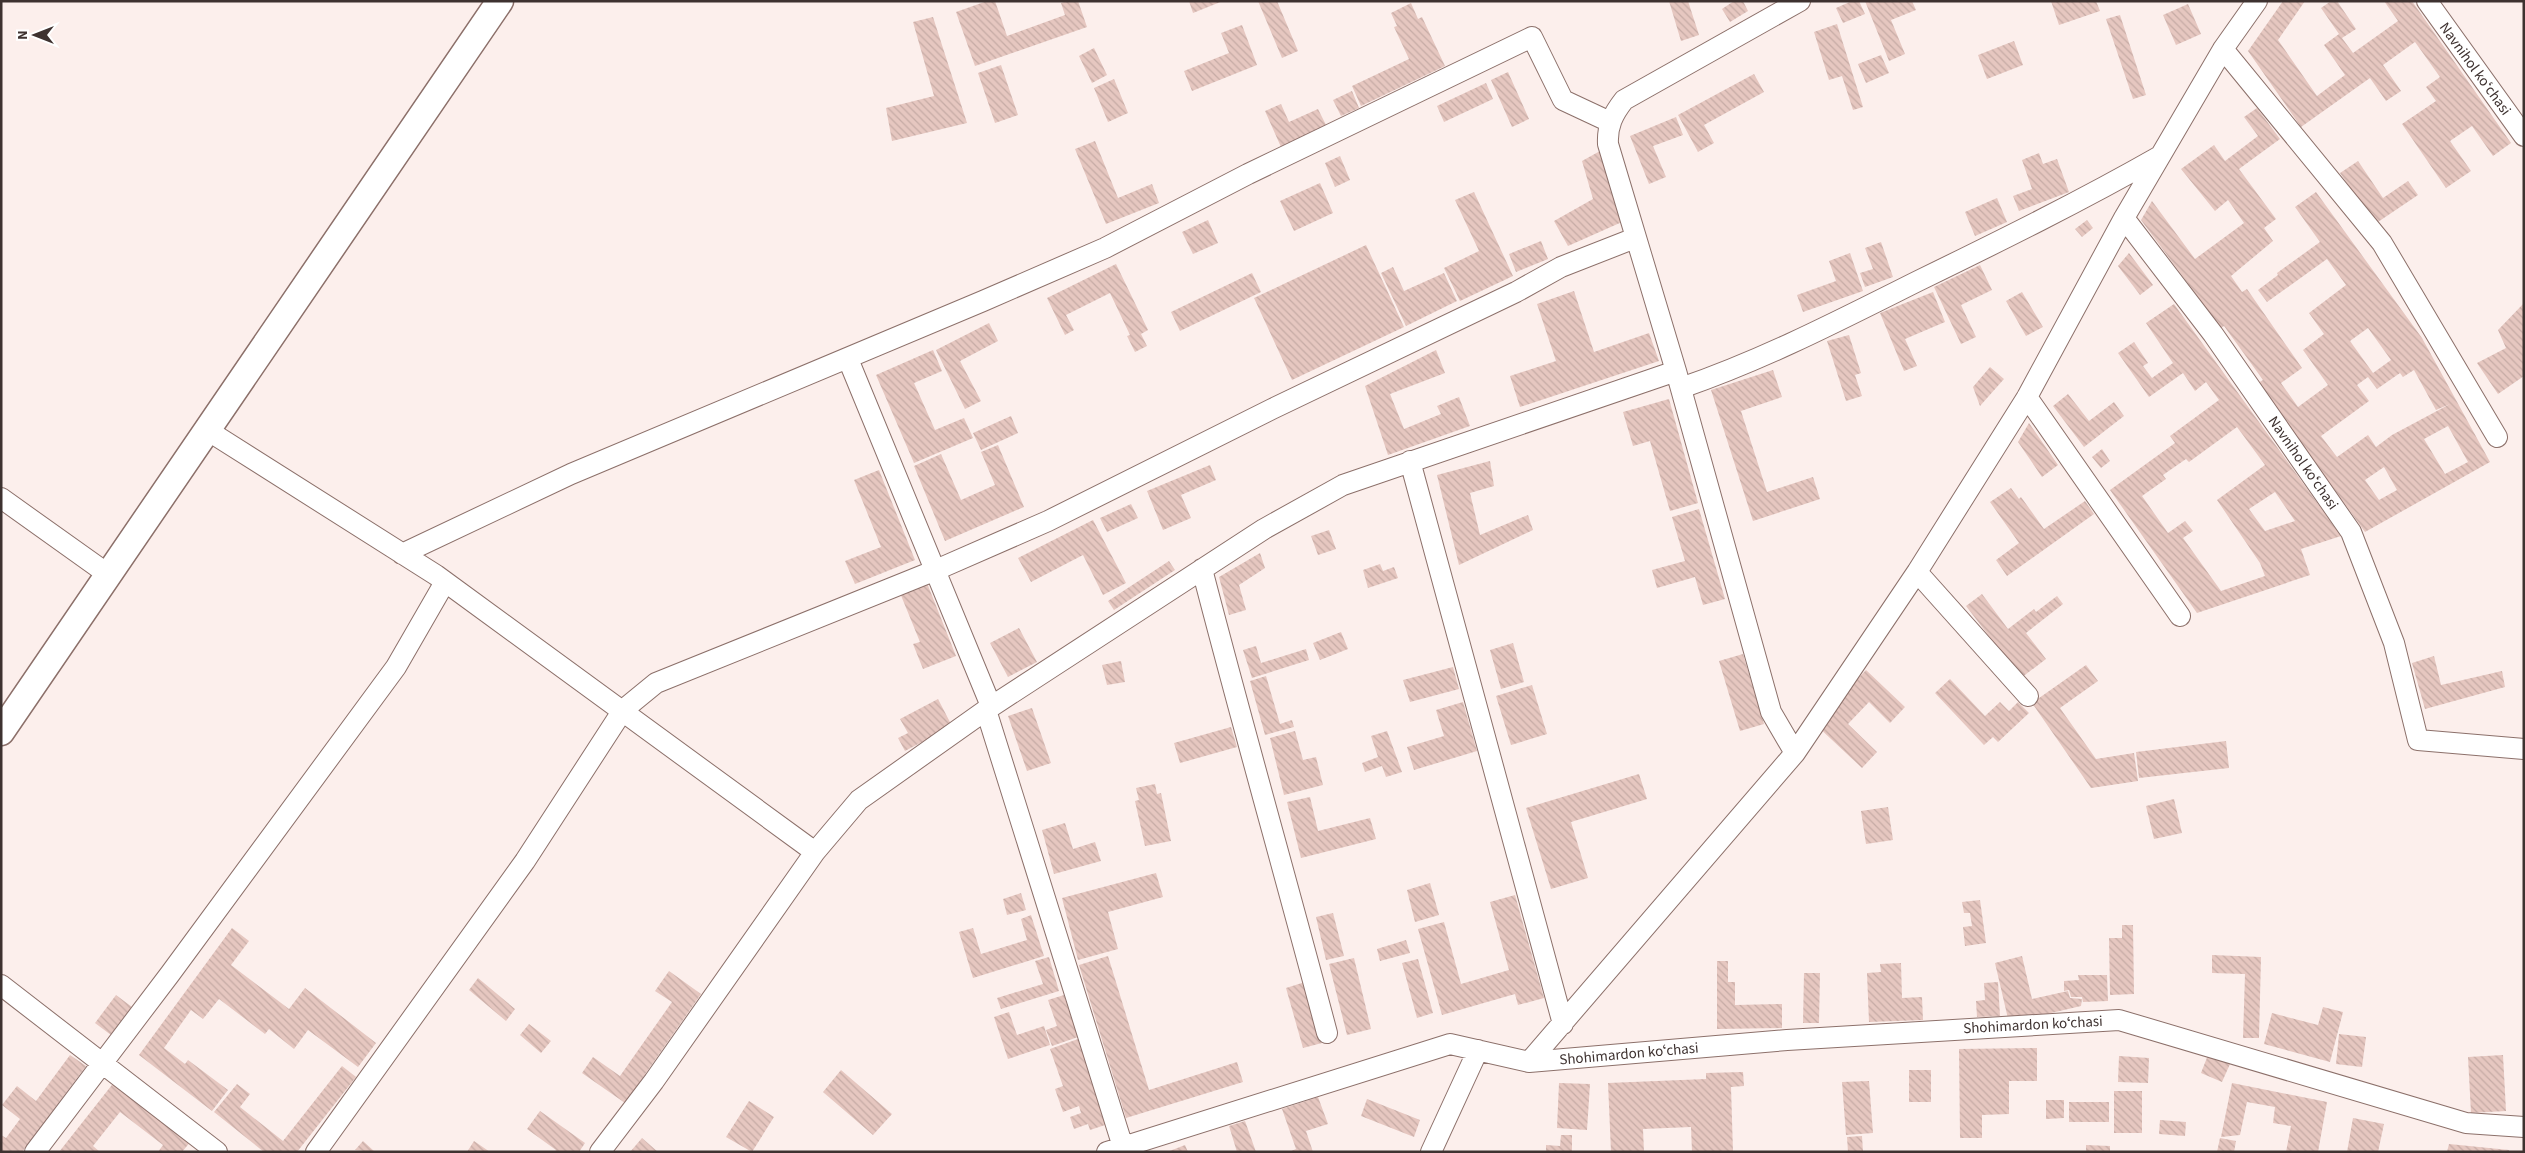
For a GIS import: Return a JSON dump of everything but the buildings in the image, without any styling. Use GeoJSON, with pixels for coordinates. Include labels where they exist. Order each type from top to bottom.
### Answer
{"type":"FeatureCollection","features":[{"type":"Feature","properties":{"kind":"main road"},"geometry":{"type":"LineString","coordinates":[[1,732],[500,1]]}},
{"type":"Feature","properties":{"kind":"street"},"geometry":{"type":"LineString","coordinates":[[1795,753],[1771,712],[1679,380],[1608,144],[1608,129],[1610,122],[1624,100],[1800,1]]}},
{"type":"Feature","properties":{"kind":"street"},"geometry":{"type":"LineString","coordinates":[[1529,1062],[1795,753],[1917,572],[2027,397],[2124,218],[2160,156],[2223,49],[2257,1]]}},
{"type":"Feature","properties":{"kind":"street","name":"Navnihol koʻchasi"},"geometry":{"type":"LineString","coordinates":[[2427,1],[2524,136]]}},
{"type":"Feature","properties":{"kind":"street"},"geometry":{"type":"LineString","coordinates":[[402,554],[571,474],[848,359],[1105,248],[1248,174],[1532,38],[1563,100],[1610,122]]}},
{"type":"Feature","properties":{"kind":"street"},"geometry":{"type":"LineString","coordinates":[[2223,49],[2382,242],[2497,437]]}},
{"type":"Feature","properties":{"kind":"street"},"geometry":{"type":"LineString","coordinates":[[600,1152],[654,1081],[816,852],[859,800],[989,708],[1264,529],[1343,485],[1410,461],[1679,380],[1739,368],[2018,232],[2160,156]]}},
{"type":"Feature","properties":{"kind":"street","name":"Navnihol koʻchasi"},"geometry":{"type":"LineString","coordinates":[[2124,218],[2213,334],[2351,532],[2394,643],[2418,740],[2524,749]]}},
{"type":"Feature","properties":{"kind":"street"},"geometry":{"type":"LineString","coordinates":[[316,1152],[525,861],[623,710],[656,683],[936,570],[1048,521],[1272,409],[1516,292],[1561,267],[1635,238]]}},
{"type":"Feature","properties":{"kind":"street"},"geometry":{"type":"LineString","coordinates":[[848,359],[936,570],[989,708],[1115,1149]]}},
{"type":"Feature","properties":{"kind":"street"},"geometry":{"type":"LineString","coordinates":[[2027,397],[2180,616]]}},
{"type":"Feature","properties":{"kind":"street"},"geometry":{"type":"LineString","coordinates":[[207,430],[446,582],[816,852]]}},
{"type":"Feature","properties":{"kind":"street"},"geometry":{"type":"LineString","coordinates":[[1410,461],[1563,1024]]}},
{"type":"Feature","properties":{"kind":"street"},"geometry":{"type":"LineString","coordinates":[[1,498],[109,575]]}},
{"type":"Feature","properties":{"kind":"street"},"geometry":{"type":"LineString","coordinates":[[1202,569],[1236,701],[1281,858],[1327,1032]]}},
{"type":"Feature","properties":{"kind":"street"},"geometry":{"type":"LineString","coordinates":[[1917,572],[2028,696]]}},
{"type":"Feature","properties":{"kind":"street"},"geometry":{"type":"LineString","coordinates":[[35,1152],[396,667],[446,582]]}},
{"type":"Feature","properties":{"kind":"street"},"geometry":{"type":"LineString","coordinates":[[1,985],[217,1152]]}},
{"type":"Feature","properties":{"kind":"street","name":"Shohimardon koʻchasi"},"geometry":{"type":"LineString","coordinates":[[1115,1149],[1450,1044],[1529,1062],[1787,1040],[2119,1020],[2466,1123],[2524,1127]]}},
{"type":"Feature","properties":{"kind":"street"},"geometry":{"type":"LineString","coordinates":[[1432,1152],[1478,1050]]}}]}
